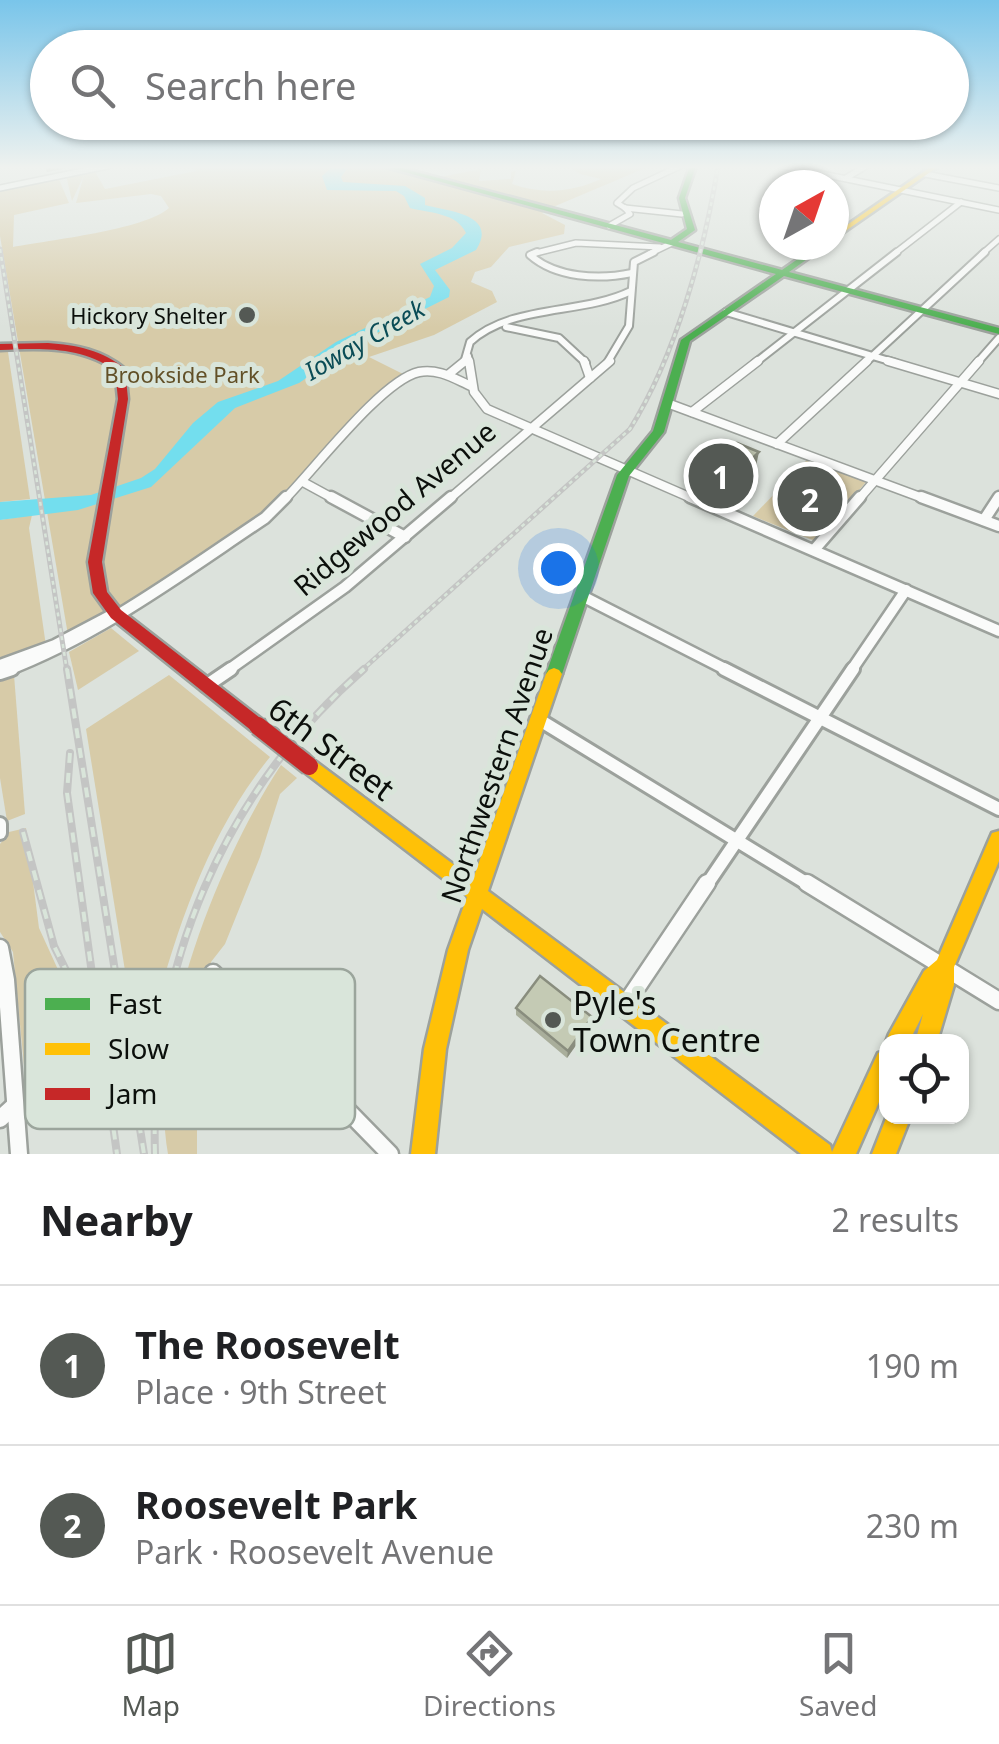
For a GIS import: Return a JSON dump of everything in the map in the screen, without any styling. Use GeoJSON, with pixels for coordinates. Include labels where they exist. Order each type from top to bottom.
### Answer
{"type":"FeatureCollection","features":[{"type":"Feature","properties":{"kind":"main road"},"geometry":{"type":"LineString","coordinates":[[586,220],[999,334]]}},
{"type":"Feature","properties":{"kind":"main road"},"geometry":{"type":"LineString","coordinates":[[667,245],[691,230],[685,220]]}},
{"type":"Feature","properties":{"kind":"main road","name":"Northwestern Avenue"},"geometry":{"type":"LineString","coordinates":[[422,1154],[444,1001],[477,892],[627,470],[651,445],[686,340],[800,260]]}},
{"type":"Feature","properties":{"kind":"main road","name":"6th Street"},"geometry":{"type":"LineString","coordinates":[[0,347],[76,348],[116,365],[124,385],[95,582],[116,614],[309,766],[821,1154]]}},
{"type":"Feature","properties":{"kind":"main road"},"geometry":{"type":"LineString","coordinates":[[929,1034],[944,986],[944,967],[999,839]]}},
{"type":"Feature","properties":{"kind":"main road"},"geometry":{"type":"LineString","coordinates":[[901,1034],[931,978],[944,967]]}},
{"type":"Feature","properties":{"kind":"main road"},"geometry":{"type":"LineString","coordinates":[[844,1154],[879,1076]]}},
{"type":"Feature","properties":{"kind":"main road"},"geometry":{"type":"LineString","coordinates":[[884,1154],[895,1124]]}},
{"type":"Feature","properties":{"kind":"street"},"geometry":{"type":"LineString","coordinates":[[609,226],[620,220]]}},
{"type":"Feature","properties":{"kind":"street"},"geometry":{"type":"LineString","coordinates":[[692,412],[938,220]]}},
{"type":"Feature","properties":{"kind":"street"},"geometry":{"type":"LineString","coordinates":[[777,444],[999,239]]}},
{"type":"Feature","properties":{"kind":"street"},"geometry":{"type":"LineString","coordinates":[[632,282],[552,268],[530,255],[567,246],[667,245]]}},
{"type":"Feature","properties":{"kind":"street"},"geometry":{"type":"LineString","coordinates":[[610,303],[632,282],[639,258],[667,245]]}},
{"type":"Feature","properties":{"kind":"street","name":"Ridgewood Avenue"},"geometry":{"type":"LineString","coordinates":[[206,686],[345,587],[610,362],[627,336],[633,310],[632,282]]}},
{"type":"Feature","properties":{"kind":"street"},"geometry":{"type":"LineString","coordinates":[[633,310],[624,303],[610,303],[485,330],[470,342],[468,356],[471,386],[479,403],[999,631]]}},
{"type":"Feature","properties":{"kind":"street"},"geometry":{"type":"LineString","coordinates":[[726,312],[999,394]]}},
{"type":"Feature","properties":{"kind":"street"},"geometry":{"type":"LineString","coordinates":[[533,317],[528,323],[536,331]]}},
{"type":"Feature","properties":{"kind":"street"},"geometry":{"type":"LineString","coordinates":[[485,330],[506,327],[536,331],[564,342],[586,360],[610,362]]}},
{"type":"Feature","properties":{"kind":"street"},"geometry":{"type":"LineString","coordinates":[[814,550],[999,334]]}},
{"type":"Feature","properties":{"kind":"street"},"geometry":{"type":"LineString","coordinates":[[449,374],[464,364],[468,356]]}},
{"type":"Feature","properties":{"kind":"street"},"geometry":{"type":"LineString","coordinates":[[586,360],[590,378]]}},
{"type":"Feature","properties":{"kind":"street"},"geometry":{"type":"LineString","coordinates":[[0,673],[63,649],[265,518],[303,482],[355,421],[400,382],[422,371],[449,374],[471,386]]}},
{"type":"Feature","properties":{"kind":"street"},"geometry":{"type":"LineString","coordinates":[[667,403],[999,526]]}},
{"type":"Feature","properties":{"kind":"street"},"geometry":{"type":"LineString","coordinates":[[303,482],[405,536]]}},
{"type":"Feature","properties":{"kind":"street"},"geometry":{"type":"LineString","coordinates":[[984,520],[999,497]]}},
{"type":"Feature","properties":{"kind":"street"},"geometry":{"type":"LineString","coordinates":[[626,1005],[906,590]]}},
{"type":"Feature","properties":{"kind":"street"},"geometry":{"type":"LineString","coordinates":[[582,596],[999,809]]}},
{"type":"Feature","properties":{"kind":"street"},"geometry":{"type":"LineString","coordinates":[[0,664],[55,645],[116,614]]}},
{"type":"Feature","properties":{"kind":"street"},"geometry":{"type":"LineString","coordinates":[[538,719],[999,1001]]}},
{"type":"Feature","properties":{"kind":"street"},"geometry":{"type":"LineString","coordinates":[[0,824],[0,832]]}},
{"type":"Feature","properties":{"kind":"street"},"geometry":{"type":"LineString","coordinates":[[0,948],[5,967],[19,1154]]}},
{"type":"Feature","properties":{"kind":"street"},"geometry":{"type":"LineString","coordinates":[[0,1118],[14,1106]]}},
{"type":"Feature","properties":{"kind":"street"},"geometry":{"type":"LineString","coordinates":[[355,1118],[390,1154]]}},
{"type":"Feature","properties":{"kind":"green space","name":"Brookside Park"},"geometry":{"type":"Polygon","coordinates":[[[0,220],[14,220],[13,247],[139,222],[555,220],[565,225],[564,234],[509,247],[491,267],[475,272],[471,282],[492,291],[497,302],[434,335],[369,357],[403,374],[260,516],[129,601],[68,635],[0,220]]]}},
{"type":"Feature","properties":{"kind":"green space"},"geometry":{"type":"Polygon","coordinates":[[[0,352],[8,352],[30,499],[0,502],[0,352]]]}},
{"type":"Feature","properties":{"kind":"green space"},"geometry":{"type":"Polygon","coordinates":[[[807,460],[866,482],[815,541],[753,516],[807,460]]]}},
{"type":"Feature","properties":{"kind":"green space"},"geometry":{"type":"Polygon","coordinates":[[[32,515],[29,528],[46,646],[0,662],[0,520],[32,515]]]}},
{"type":"Feature","properties":{"kind":"green space"},"geometry":{"type":"Polygon","coordinates":[[[111,628],[139,651],[78,690],[69,652],[111,628]]]}},
{"type":"Feature","properties":{"kind":"green space"},"geometry":{"type":"Polygon","coordinates":[[[14,675],[25,814],[7,821],[0,778],[0,680],[14,675]]]}},
{"type":"Feature","properties":{"kind":"green space"},"geometry":{"type":"Polygon","coordinates":[[[169,675],[270,757],[214,845],[186,910],[167,969],[125,969],[86,729],[169,675]]]}},
{"type":"Feature","properties":{"kind":"green space"},"geometry":{"type":"Polygon","coordinates":[[[281,765],[297,778],[280,794],[225,944],[211,962],[211,969],[188,969],[212,900],[257,805],[281,765]]]}},
{"type":"Feature","properties":{"kind":"green space"},"geometry":{"type":"Polygon","coordinates":[[[26,828],[39,928],[58,969],[25,969],[25,1076],[13,952],[0,932],[0,844],[9,832],[26,828]]]}},
{"type":"Feature","properties":{"kind":"green space"},"geometry":{"type":"Polygon","coordinates":[[[166,1129],[197,1129],[197,1154],[168,1154],[166,1129]]]}},
{"type":"Feature","properties":{"kind":"water","name":"Ioway Creek"},"geometry":{"type":"Polygon","coordinates":[[[456,221],[476,222],[481,238],[476,250],[435,270],[450,290],[449,297],[363,340],[299,383],[235,408],[151,487],[78,510],[0,520],[0,502],[91,495],[141,478],[155,469],[193,423],[218,402],[278,381],[336,342],[430,297],[434,286],[420,264],[452,248],[466,233],[456,221]]]}},
{"type":"Feature","properties":{"kind":"building"},"geometry":{"type":"Polygon","coordinates":[[[737,443],[759,452],[741,469],[755,474],[745,484],[696,464],[707,455],[719,459],[737,443]]]}},
{"type":"Feature","properties":{"kind":"building","name":"Pyle's Town Centre"},"geometry":{"type":"Polygon","coordinates":[[[540,976],[592,1017],[568,1051],[516,1008],[540,976]]]}},
{"type":"Feature","properties":{"kind":"railway"},"geometry":{"type":"LineString","coordinates":[[361,671],[630,429],[674,336],[708,220]]}},
{"type":"Feature","properties":{"kind":"railway"},"geometry":{"type":"LineString","coordinates":[[0,249],[67,671]]}},
{"type":"Feature","properties":{"kind":"railway"},"geometry":{"type":"LineString","coordinates":[[67,669],[115,969]]}},
{"type":"Feature","properties":{"kind":"railway"},"geometry":{"type":"LineString","coordinates":[[177,969],[204,888],[234,827],[271,771],[314,718],[364,669]]}},
{"type":"Feature","properties":{"kind":"railway"},"geometry":{"type":"LineString","coordinates":[[70,753],[67,793],[91,969]]}},
{"type":"Feature","properties":{"kind":"railway"},"geometry":{"type":"LineString","coordinates":[[23,832],[54,946],[65,969]]}},
{"type":"Feature","properties":{"kind":"railway"},"geometry":{"type":"LineString","coordinates":[[114,1129],[117,1154]]}},
{"type":"Feature","properties":{"kind":"railway"},"geometry":{"type":"LineString","coordinates":[[140,1129],[144,1154]]}},
{"type":"Feature","properties":{"kind":"railway"},"geometry":{"type":"LineString","coordinates":[[155,1129],[155,1154]]}},
{"type":"Feature","properties":{"kind":"traffic: fast"},"geometry":{"type":"LineString","coordinates":[[586,220],[999,331]]}},
{"type":"Feature","properties":{"kind":"traffic: fast"},"geometry":{"type":"LineString","coordinates":[[672,243],[691,230],[688,220]]}},
{"type":"Feature","properties":{"kind":"traffic: fast"},"geometry":{"type":"LineString","coordinates":[[554,674],[623,475],[658,432],[686,340],[801,260]]}},
{"type":"Feature","properties":{"kind":"traffic: slow"},"geometry":{"type":"LineString","coordinates":[[849,227],[859,220]]}},
{"type":"Feature","properties":{"kind":"traffic: slow"},"geometry":{"type":"LineString","coordinates":[[423,1154],[435,1049],[458,950],[554,674]]}},
{"type":"Feature","properties":{"kind":"traffic: slow"},"geometry":{"type":"LineString","coordinates":[[309,766],[821,1154]]}},
{"type":"Feature","properties":{"kind":"traffic: slow"},"geometry":{"type":"LineString","coordinates":[[928,1034],[943,985],[944,967],[999,839]]}},
{"type":"Feature","properties":{"kind":"traffic: slow"},"geometry":{"type":"LineString","coordinates":[[901,1034],[931,978],[944,967]]}},
{"type":"Feature","properties":{"kind":"traffic: slow"},"geometry":{"type":"LineString","coordinates":[[844,1154],[879,1076]]}},
{"type":"Feature","properties":{"kind":"traffic: slow"},"geometry":{"type":"LineString","coordinates":[[884,1154],[896,1124]]}},
{"type":"Feature","properties":{"kind":"traffic: jam"},"geometry":{"type":"LineString","coordinates":[[0,347],[78,349],[120,369],[123,399],[95,562],[100,593],[116,614],[258,726]]}},
{"type":"Feature","properties":{"kind":"traffic: jam"},"geometry":{"type":"LineString","coordinates":[[258,726],[309,766]]}},
{"type":"Feature","properties":{"kind":"place","name":"Hickory Shelter"},"geometry":{"type":"Point","coordinates":[247,315]}},
{"type":"Feature","properties":{"kind":"place","name":"The Roosevelt"},"geometry":{"type":"Point","coordinates":[721,476]}},
{"type":"Feature","properties":{"kind":"place","name":"Roosevelt Park"},"geometry":{"type":"Point","coordinates":[810,499]}},
{"type":"Feature","properties":{"kind":"place","name":"Pyle's Town Centre"},"geometry":{"type":"Point","coordinates":[553,1020]}}]}
